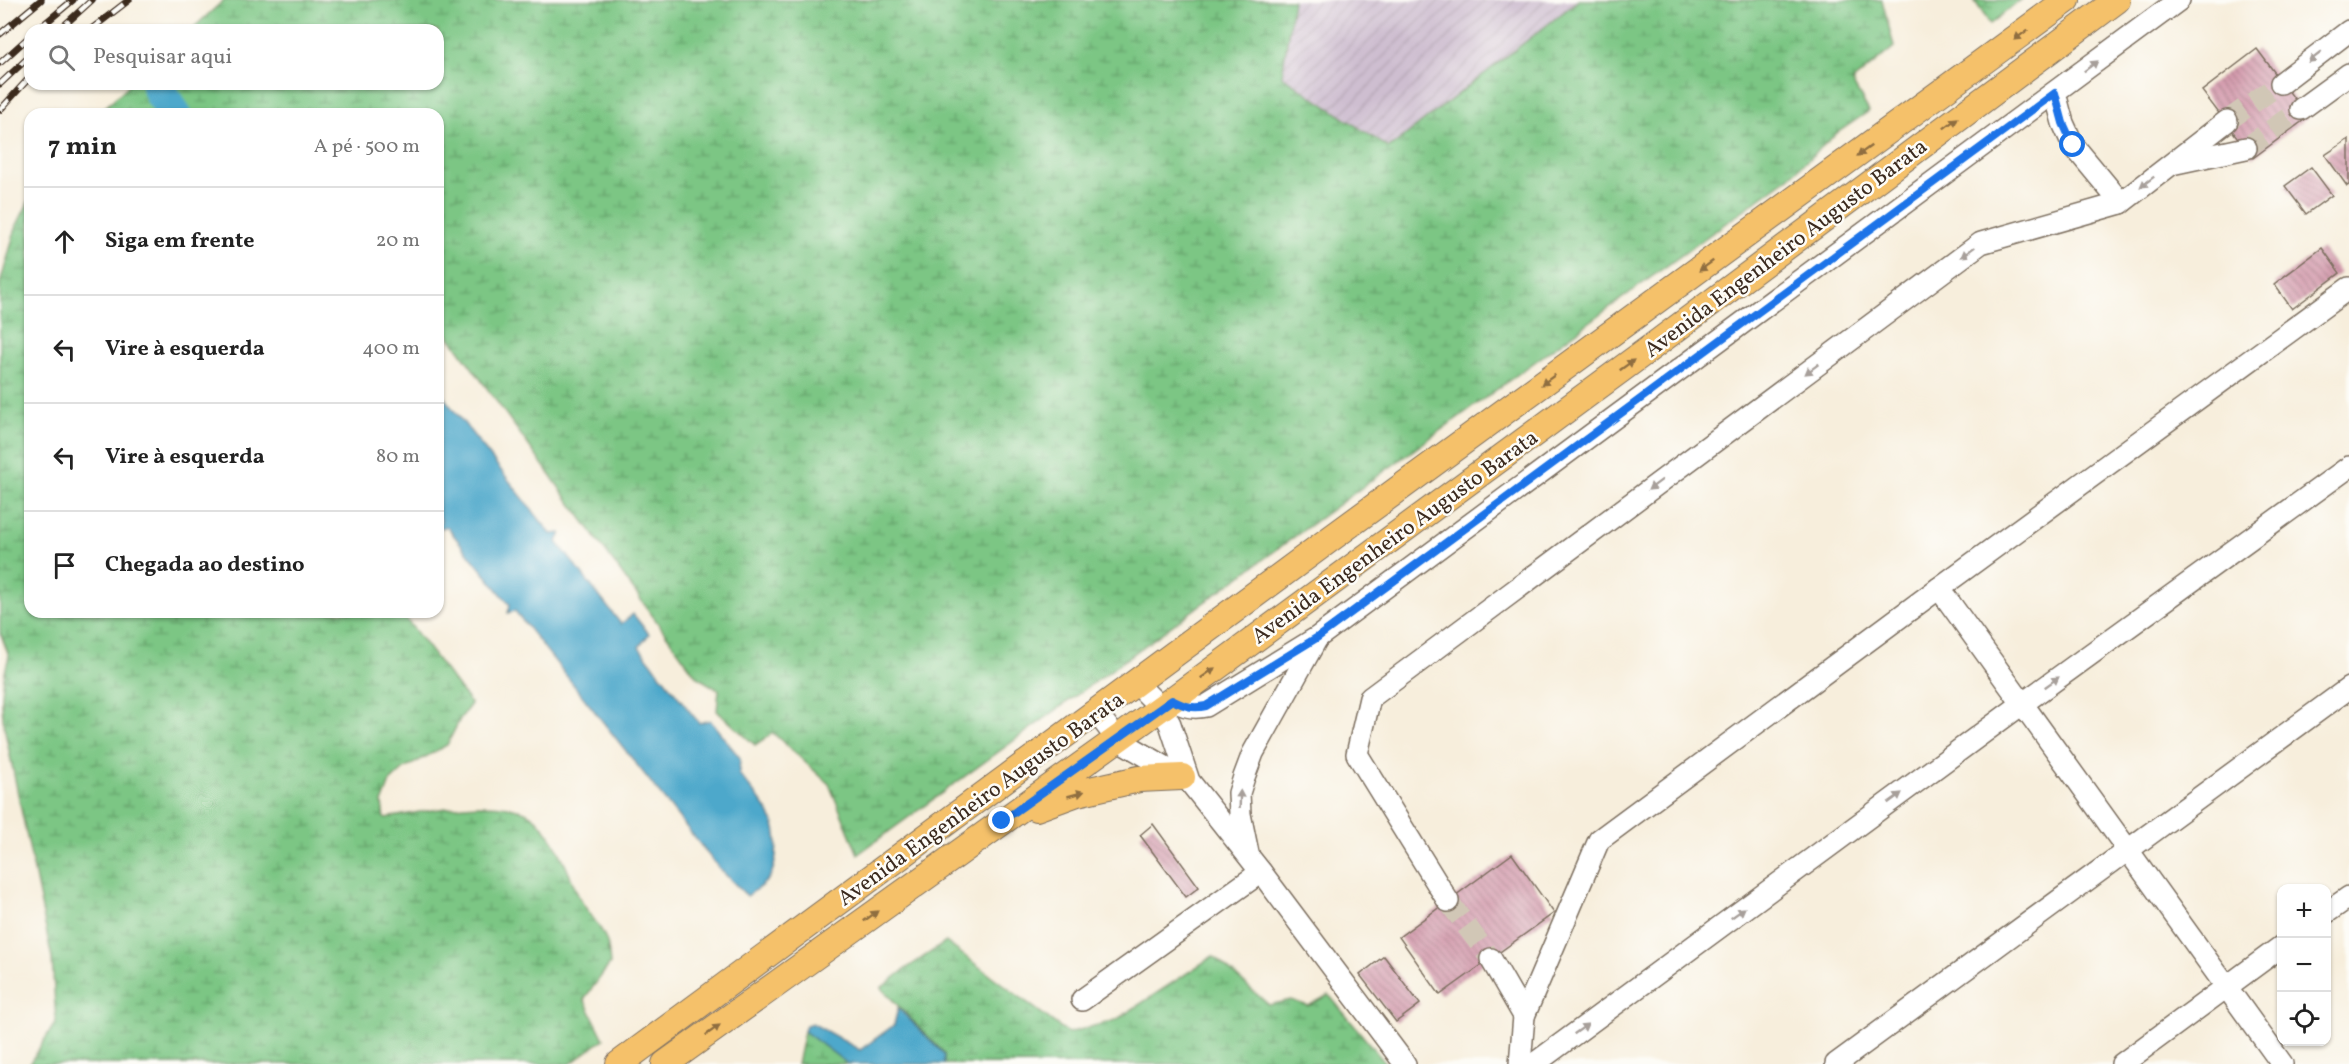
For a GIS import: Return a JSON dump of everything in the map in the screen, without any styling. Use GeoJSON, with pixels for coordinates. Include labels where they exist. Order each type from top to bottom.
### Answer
{"type":"FeatureCollection","features":[{"type":"Feature","properties":{"kind":"main road","name":"Avenida Engenheiro Augusto Barata"},"geometry":{"type":"LineString","coordinates":[[619,1064],[2067,0]]}},
{"type":"Feature","properties":{"kind":"main road","name":"Avenida Engenheiro Augusto Barata"},"geometry":{"type":"LineString","coordinates":[[665,1064],[1166,704],[2117,0]]}},
{"type":"Feature","properties":{"kind":"main road"},"geometry":{"type":"LineString","coordinates":[[1002,821],[1077,793],[1139,779],[1185,779]]}},
{"type":"Feature","properties":{"kind":"lane"},"geometry":{"type":"LineString","coordinates":[[1136,682],[1166,704],[1193,708],[1206,706],[1318,637],[2179,0]]}},
{"type":"Feature","properties":{"kind":"lane"},"geometry":{"type":"LineString","coordinates":[[2282,83],[2349,31]]}},
{"type":"Feature","properties":{"kind":"lane"},"geometry":{"type":"LineString","coordinates":[[2301,109],[2349,74]]}},
{"type":"Feature","properties":{"kind":"lane"},"geometry":{"type":"LineString","coordinates":[[2055,93],[2063,123],[2073,145],[2121,203]]}},
{"type":"Feature","properties":{"kind":"lane"},"geometry":{"type":"LineString","coordinates":[[1448,901],[1357,754],[1370,698],[1981,243],[2121,203],[2227,121]]}},
{"type":"Feature","properties":{"kind":"lane"},"geometry":{"type":"LineString","coordinates":[[2172,164],[2246,148]]}},
{"type":"Feature","properties":{"kind":"lane"},"geometry":{"type":"LineString","coordinates":[[1521,1064],[1524,1016],[1599,840],[2349,288]]}},
{"type":"Feature","properties":{"kind":"lane"},"geometry":{"type":"LineString","coordinates":[[1534,1064],[2022,704],[2349,467]]}},
{"type":"Feature","properties":{"kind":"lane"},"geometry":{"type":"LineString","coordinates":[[1939,588],[2282,1064]]}},
{"type":"Feature","properties":{"kind":"lane"},"geometry":{"type":"LineString","coordinates":[[1255,864],[1240,814],[1241,785],[1254,753],[1318,637]]}},
{"type":"Feature","properties":{"kind":"lane"},"geometry":{"type":"LineString","coordinates":[[1836,1064],[2126,849],[2349,688]]}},
{"type":"Feature","properties":{"kind":"lane"},"geometry":{"type":"LineString","coordinates":[[1166,704],[1185,779]]}},
{"type":"Feature","properties":{"kind":"lane"},"geometry":{"type":"LineString","coordinates":[[1096,712],[1117,739],[1185,779],[1255,864],[1405,1064]]}},
{"type":"Feature","properties":{"kind":"lane"},"geometry":{"type":"LineString","coordinates":[[1082,1000],[1255,864]]}},
{"type":"Feature","properties":{"kind":"lane"},"geometry":{"type":"LineString","coordinates":[[2331,910],[2349,897]]}},
{"type":"Feature","properties":{"kind":"lane"},"geometry":{"type":"LineString","coordinates":[[2122,1064],[2277,950]]}},
{"type":"Feature","properties":{"kind":"lane"},"geometry":{"type":"LineString","coordinates":[[1491,959],[1524,1016]]}},
{"type":"Feature","properties":{"kind":"shaded area"},"geometry":{"type":"Polygon","coordinates":[[[1293,0],[1579,0],[1389,148],[1282,76],[1293,0]]]}},
{"type":"Feature","properties":{"kind":"green space"},"geometry":{"type":"Polygon","coordinates":[[[224,0],[1293,0],[1282,76],[1389,148],[1579,0],[1882,0],[1894,47],[1852,82],[1869,111],[1837,133],[1789,177],[858,854],[829,784],[773,733],[755,745],[717,711],[719,690],[697,677],[444,329],[444,108],[104,108],[124,90],[444,90],[444,24],[198,24],[224,0]]]}},
{"type":"Feature","properties":{"kind":"green space"},"geometry":{"type":"Polygon","coordinates":[[[1974,0],[2021,0],[1990,24],[1974,0]]]}},
{"type":"Feature","properties":{"kind":"green space"},"geometry":{"type":"Polygon","coordinates":[[[24,211],[24,618],[406,618],[471,704],[460,719],[447,745],[404,769],[390,782],[382,803],[384,818],[442,808],[487,805],[526,812],[546,830],[562,856],[581,900],[605,937],[609,954],[610,964],[584,999],[604,1039],[570,1064],[29,1064],[56,1022],[52,958],[2,709],[4,678],[9,656],[0,632],[0,284],[16,227],[24,211]]]}},
{"type":"Feature","properties":{"kind":"green space"},"geometry":{"type":"Polygon","coordinates":[[[946,942],[1068,1033],[1116,1020],[1213,956],[1269,1005],[1291,1000],[1308,1006],[1329,995],[1386,1064],[944,1064],[944,1053],[881,988],[946,942]]]}},
{"type":"Feature","properties":{"kind":"green space"},"geometry":{"type":"Polygon","coordinates":[[[804,1031],[848,1064],[797,1064],[804,1031]]]}},
{"type":"Feature","properties":{"kind":"water"},"geometry":{"type":"Polygon","coordinates":[[[444,398],[551,534],[561,533],[557,542],[621,624],[633,614],[649,634],[639,647],[699,723],[710,720],[740,758],[739,774],[768,811],[776,831],[775,862],[770,876],[764,883],[747,896],[718,867],[515,611],[508,613],[510,605],[447,527],[444,527],[444,398]]]}},
{"type":"Feature","properties":{"kind":"water"},"geometry":{"type":"Polygon","coordinates":[[[898,1008],[944,1054],[944,1064],[848,1064],[804,1031],[806,1025],[812,1023],[860,1050],[894,1025],[898,1008]]]}},
{"type":"Feature","properties":{"kind":"building"},"geometry":{"type":"Polygon","coordinates":[[[2257,49],[2308,117],[2253,158],[2202,91],[2257,49]]]}},
{"type":"Feature","properties":{"kind":"building"},"geometry":{"type":"Polygon","coordinates":[[[2349,139],[2349,185],[2347,186],[2325,155],[2349,139]]]}},
{"type":"Feature","properties":{"kind":"building"},"geometry":{"type":"Polygon","coordinates":[[[2311,167],[2332,195],[2306,214],[2285,186],[2311,167]]]}},
{"type":"Feature","properties":{"kind":"building"},"geometry":{"type":"Polygon","coordinates":[[[2322,248],[2340,273],[2292,309],[2274,284],[2322,248]]]}},
{"type":"Feature","properties":{"kind":"building"},"geometry":{"type":"Polygon","coordinates":[[[1153,824],[1199,887],[1186,897],[1140,835],[1153,824]]]}},
{"type":"Feature","properties":{"kind":"building"},"geometry":{"type":"Polygon","coordinates":[[[1512,854],[1554,913],[1440,995],[1399,937],[1512,854]]]}},
{"type":"Feature","properties":{"kind":"building"},"geometry":{"type":"Polygon","coordinates":[[[1384,956],[1420,1004],[1396,1022],[1360,975],[1384,956]]]}},
{"type":"Feature","properties":{"kind":"waterway"},"geometry":{"type":"LineString","coordinates":[[159,90],[171,108]]}},
{"type":"Feature","properties":{"kind":"tunnel"},"geometry":{"type":"LineString","coordinates":[[2227,121],[2281,83]]}},
{"type":"Feature","properties":{"kind":"tunnel"},"geometry":{"type":"LineString","coordinates":[[2246,148],[2301,109]]}},
{"type":"Feature","properties":{"kind":"tunnel"},"geometry":{"type":"LineString","coordinates":[[1448,901],[1491,959]]}},
{"type":"Feature","properties":{"kind":"railway"},"geometry":{"type":"LineString","coordinates":[[0,34],[41,0]]}},
{"type":"Feature","properties":{"kind":"railway"},"geometry":{"type":"LineString","coordinates":[[44,24],[73,0]]}},
{"type":"Feature","properties":{"kind":"railway"},"geometry":{"type":"LineString","coordinates":[[66,24],[92,0]]}},
{"type":"Feature","properties":{"kind":"railway"},"geometry":{"type":"LineString","coordinates":[[98,24],[129,0]]}},
{"type":"Feature","properties":{"kind":"railway"},"geometry":{"type":"LineString","coordinates":[[0,63],[24,41]]}},
{"type":"Feature","properties":{"kind":"railway"},"geometry":{"type":"LineString","coordinates":[[0,84],[24,62]]}},
{"type":"Feature","properties":{"kind":"railway"},"geometry":{"type":"LineString","coordinates":[[0,110],[24,84]]}},
{"type":"Feature","properties":{"kind":"route"},"geometry":{"type":"LineString","coordinates":[[1002,821],[1172,700],[1186,707],[1206,706],[1318,637],[2055,93],[2063,123],[2073,145]]}}]}
